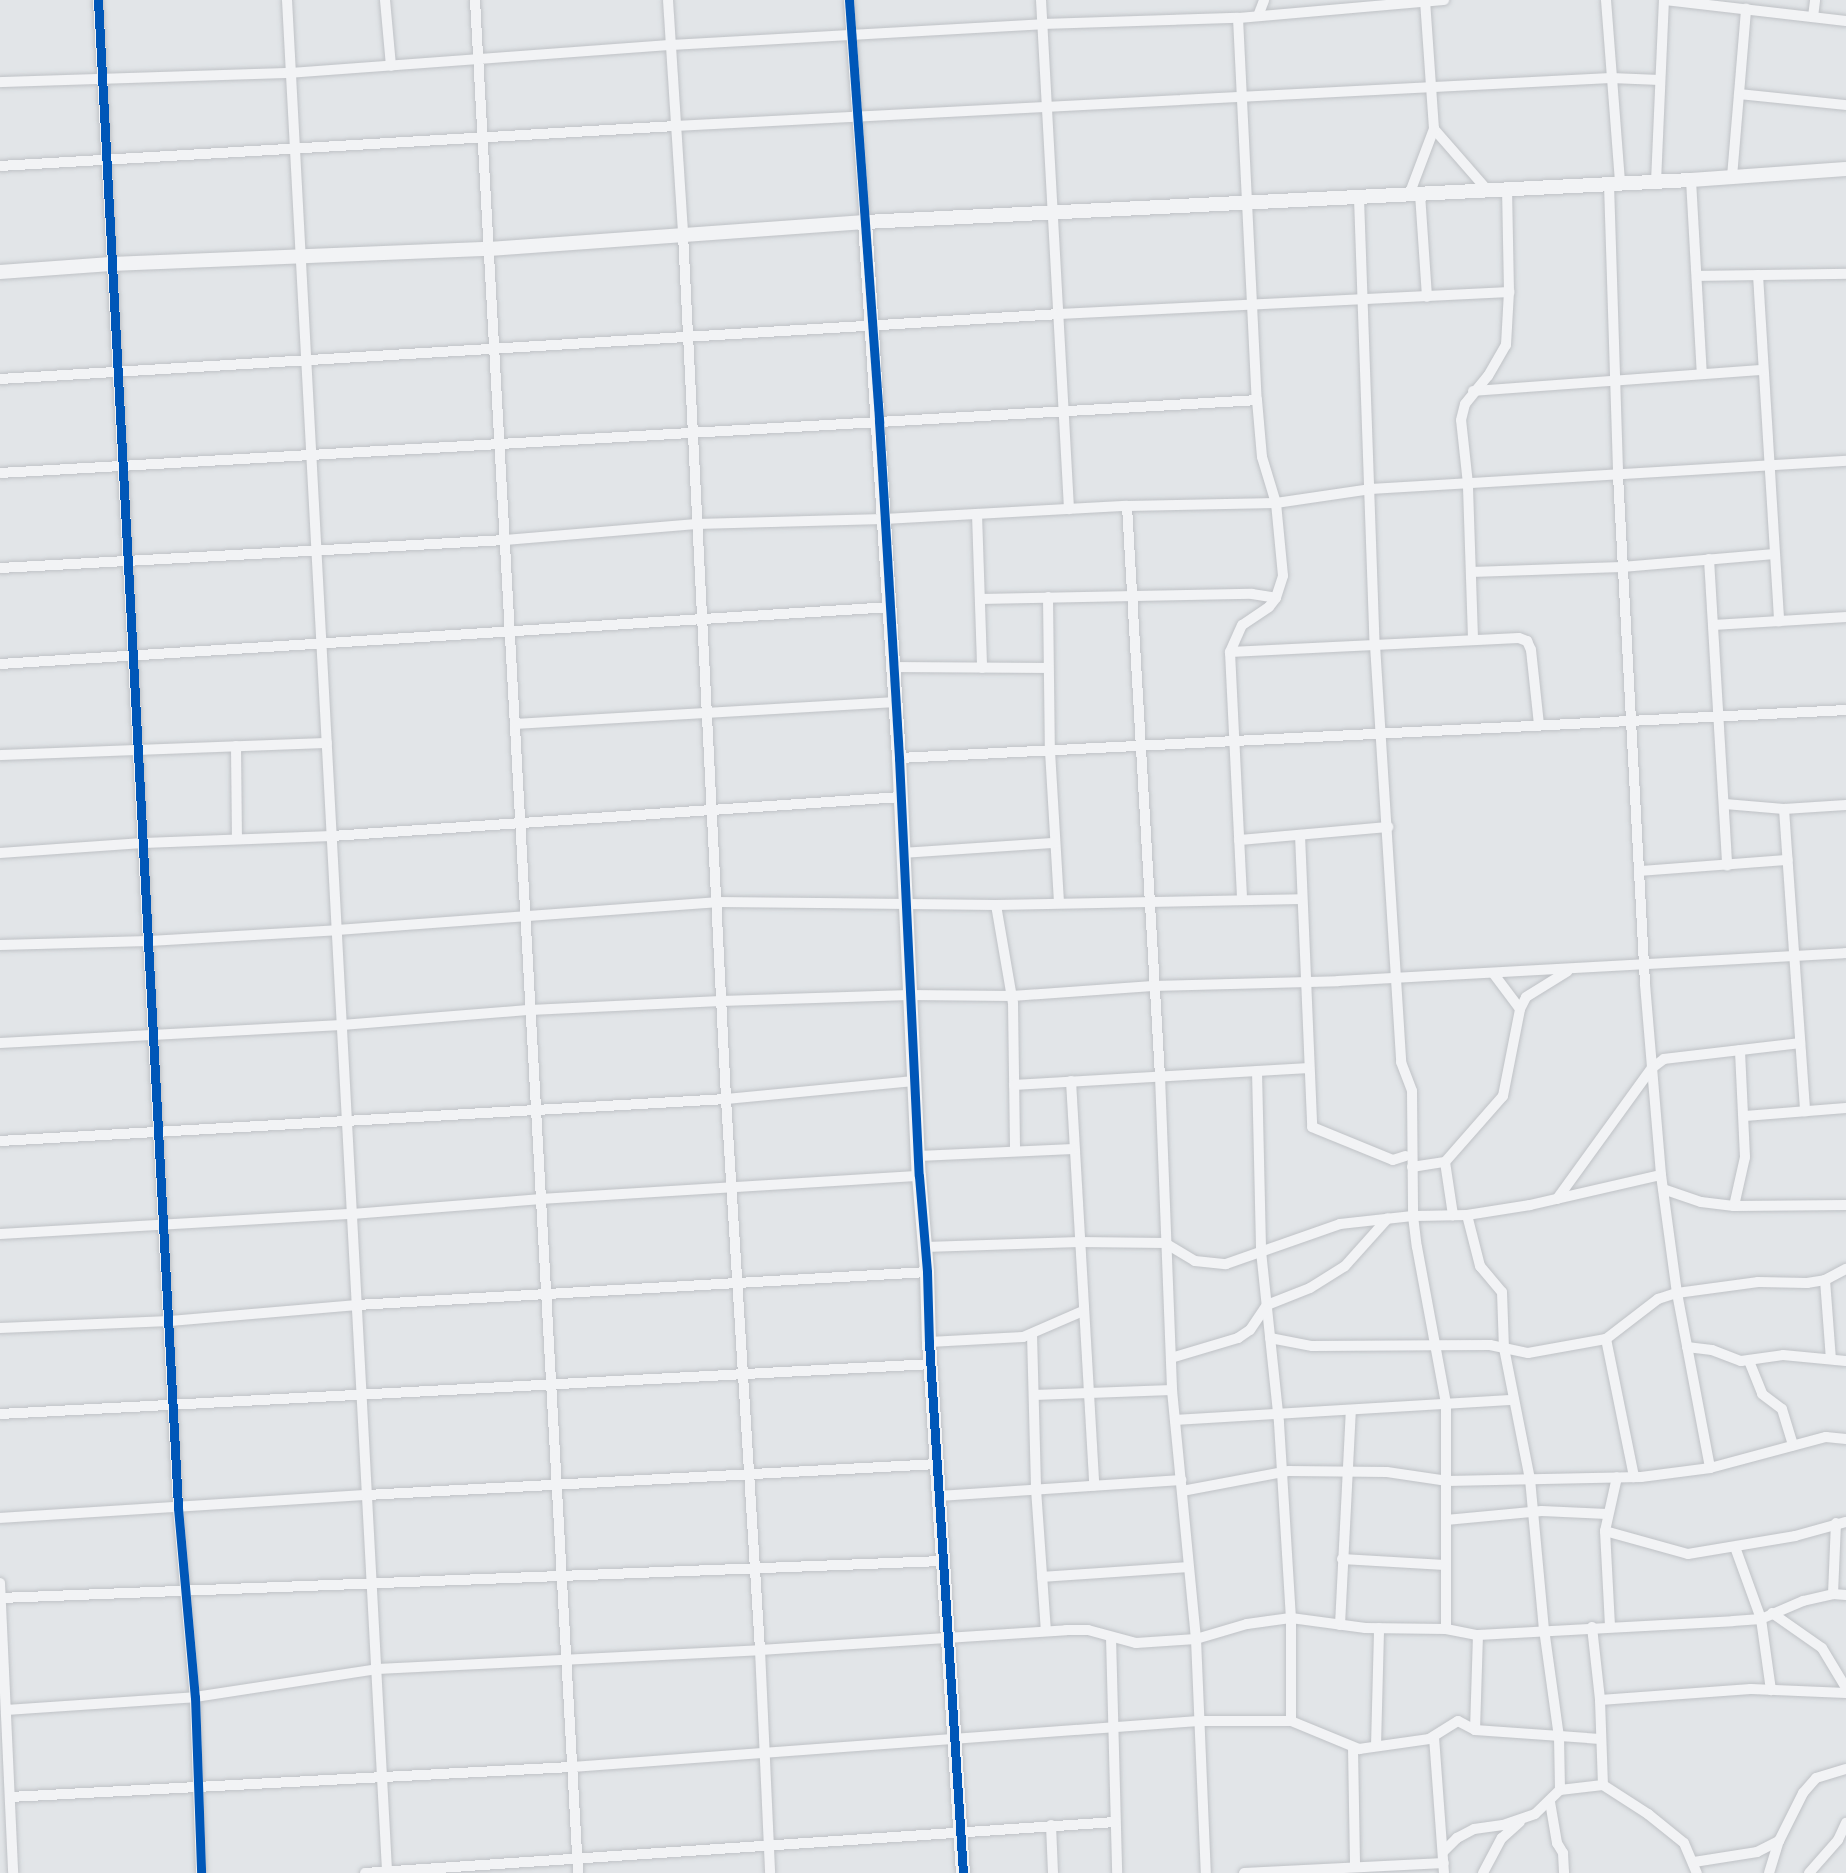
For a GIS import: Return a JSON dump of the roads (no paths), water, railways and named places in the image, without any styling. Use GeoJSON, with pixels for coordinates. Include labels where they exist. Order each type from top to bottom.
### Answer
{"type":"FeatureCollection","features":[{"type":"Feature","properties":{"kind":"street"},"geometry":{"type":"LineString","coordinates":[[98,0],[175,1405],[178,1508],[194,1697],[195,1785],[201,1873]]}},
{"type":"Feature","properties":{"kind":"street"},"geometry":{"type":"LineString","coordinates":[[287,0],[387,1872]]}},
{"type":"Feature","properties":{"kind":"street"},"geometry":{"type":"LineString","coordinates":[[385,0],[391,66]]}},
{"type":"Feature","properties":{"kind":"street"},"geometry":{"type":"LineString","coordinates":[[475,0],[578,1873]]}},
{"type":"Feature","properties":{"kind":"street"},"geometry":{"type":"LineString","coordinates":[[668,0],[683,234],[710,809],[726,1099],[740,1283],[770,1873]]}},
{"type":"Feature","properties":{"kind":"street"},"geometry":{"type":"LineString","coordinates":[[849,0],[879,421],[899,758],[919,1176],[957,1738],[963,1873]]}},
{"type":"Feature","properties":{"kind":"street"},"geometry":{"type":"LineString","coordinates":[[1041,0],[1069,509]]}},
{"type":"Feature","properties":{"kind":"street"},"geometry":{"type":"LineString","coordinates":[[1258,16],[1264,0]]}},
{"type":"Feature","properties":{"kind":"street"},"geometry":{"type":"LineString","coordinates":[[1425,0],[1434,129],[1414,195],[1427,297]]}},
{"type":"Feature","properties":{"kind":"street"},"geometry":{"type":"LineString","coordinates":[[0,82],[289,73],[671,45],[1042,24],[1238,18],[1444,0]]}},
{"type":"Feature","properties":{"kind":"street"},"geometry":{"type":"LineString","coordinates":[[1606,0],[1614,184],[1618,475],[1629,720],[1652,1068],[1661,1175],[1677,1293],[1710,1468]]}},
{"type":"Feature","properties":{"kind":"street"},"geometry":{"type":"LineString","coordinates":[[1656,182],[1665,0],[1846,21]]}},
{"type":"Feature","properties":{"kind":"street"},"geometry":{"type":"LineString","coordinates":[[1813,17],[1815,0]]}},
{"type":"Feature","properties":{"kind":"street"},"geometry":{"type":"LineString","coordinates":[[1732,177],[1746,9]]}},
{"type":"Feature","properties":{"kind":"street"},"geometry":{"type":"LineString","coordinates":[[1238,18],[1257,400],[1262,457],[1276,503],[1283,576],[1276,598],[1269,607],[1242,625],[1230,652],[1242,898]]}},
{"type":"Feature","properties":{"kind":"street"},"geometry":{"type":"LineString","coordinates":[[0,166],[675,126],[1611,78],[1660,80]]}},
{"type":"Feature","properties":{"kind":"street"},"geometry":{"type":"LineString","coordinates":[[1739,94],[1846,105]]}},
{"type":"Feature","properties":{"kind":"street"},"geometry":{"type":"LineString","coordinates":[[1434,129],[1488,191]]}},
{"type":"Feature","properties":{"kind":"street"},"geometry":{"type":"LineString","coordinates":[[0,272],[111,264],[489,249],[865,222],[1656,182],[1846,169]]}},
{"type":"Feature","properties":{"kind":"street"},"geometry":{"type":"LineString","coordinates":[[1691,180],[1702,374]]}},
{"type":"Feature","properties":{"kind":"street"},"geometry":{"type":"LineString","coordinates":[[1473,638],[1468,484],[1461,420],[1465,404],[1494,367],[1506,345],[1509,292],[1507,190]]}},
{"type":"Feature","properties":{"kind":"street"},"geometry":{"type":"LineString","coordinates":[[1359,198],[1375,645],[1401,1062],[1412,1091],[1413,1216],[1446,1404],[1446,1629]]}},
{"type":"Feature","properties":{"kind":"street"},"geometry":{"type":"LineString","coordinates":[[1697,276],[1846,274]]}},
{"type":"Feature","properties":{"kind":"street"},"geometry":{"type":"LineString","coordinates":[[1758,275],[1779,621]]}},
{"type":"Feature","properties":{"kind":"street"},"geometry":{"type":"LineString","coordinates":[[0,379],[1059,314],[1509,292]]}},
{"type":"Feature","properties":{"kind":"street"},"geometry":{"type":"LineString","coordinates":[[1473,391],[1762,370]]}},
{"type":"Feature","properties":{"kind":"street"},"geometry":{"type":"LineString","coordinates":[[0,473],[499,443],[692,435],[879,421],[1257,400]]}},
{"type":"Feature","properties":{"kind":"street"},"geometry":{"type":"LineString","coordinates":[[0,568],[505,540],[696,524],[884,519],[1127,506],[1276,503],[1371,489],[1846,461]]}},
{"type":"Feature","properties":{"kind":"street"},"geometry":{"type":"LineString","coordinates":[[1127,506],[1160,1076],[1172,1390],[1196,1639],[1206,1873]]}},
{"type":"Feature","properties":{"kind":"street"},"geometry":{"type":"LineString","coordinates":[[977,514],[982,668]]}},
{"type":"Feature","properties":{"kind":"street"},"geometry":{"type":"LineString","coordinates":[[1471,572],[1622,567],[1774,554]]}},
{"type":"Feature","properties":{"kind":"street"},"geometry":{"type":"LineString","coordinates":[[1709,559],[1727,865]]}},
{"type":"Feature","properties":{"kind":"street"},"geometry":{"type":"LineString","coordinates":[[980,599],[1132,599],[1252,594],[1276,598]]}},
{"type":"Feature","properties":{"kind":"street"},"geometry":{"type":"LineString","coordinates":[[1048,597],[1050,751],[1059,903]]}},
{"type":"Feature","properties":{"kind":"street"},"geometry":{"type":"LineString","coordinates":[[0,664],[510,634],[890,607]]}},
{"type":"Feature","properties":{"kind":"street"},"geometry":{"type":"LineString","coordinates":[[1714,625],[1846,617]]}},
{"type":"Feature","properties":{"kind":"street"},"geometry":{"type":"LineString","coordinates":[[1230,652],[1473,638],[1519,638],[1527,641],[1531,650],[1539,725]]}},
{"type":"Feature","properties":{"kind":"street"},"geometry":{"type":"LineString","coordinates":[[893,667],[1048,668]]}},
{"type":"Feature","properties":{"kind":"street"},"geometry":{"type":"LineString","coordinates":[[514,724],[895,702]]}},
{"type":"Feature","properties":{"kind":"street"},"geometry":{"type":"LineString","coordinates":[[899,758],[1846,710]]}},
{"type":"Feature","properties":{"kind":"street"},"geometry":{"type":"LineString","coordinates":[[0,755],[327,743]]}},
{"type":"Feature","properties":{"kind":"street"},"geometry":{"type":"LineString","coordinates":[[236,746],[237,838]]}},
{"type":"Feature","properties":{"kind":"street"},"geometry":{"type":"LineString","coordinates":[[0,853],[237,838],[332,836],[901,797]]}},
{"type":"Feature","properties":{"kind":"street"},"geometry":{"type":"LineString","coordinates":[[1725,804],[1784,809],[1846,805]]}},
{"type":"Feature","properties":{"kind":"street"},"geometry":{"type":"LineString","coordinates":[[1784,809],[1805,1111]]}},
{"type":"Feature","properties":{"kind":"street"},"geometry":{"type":"LineString","coordinates":[[1239,840],[1388,827]]}},
{"type":"Feature","properties":{"kind":"street"},"geometry":{"type":"LineString","coordinates":[[1300,835],[1312,1127],[1393,1160],[1405,1156]]}},
{"type":"Feature","properties":{"kind":"street"},"geometry":{"type":"LineString","coordinates":[[904,853],[1055,843]]}},
{"type":"Feature","properties":{"kind":"street"},"geometry":{"type":"LineString","coordinates":[[1640,871],[1788,860]]}},
{"type":"Feature","properties":{"kind":"street"},"geometry":{"type":"LineString","coordinates":[[0,945],[149,941],[337,930],[525,914],[716,902],[996,905],[1151,903],[1242,898],[1302,899]]}},
{"type":"Feature","properties":{"kind":"street"},"geometry":{"type":"LineString","coordinates":[[996,905],[1012,996],[1015,1150]]}},
{"type":"Feature","properties":{"kind":"street"},"geometry":{"type":"LineString","coordinates":[[0,1043],[342,1025],[530,1010],[911,995],[1012,996],[1153,986],[1307,982],[1846,953]]}},
{"type":"Feature","properties":{"kind":"street"},"geometry":{"type":"LineString","coordinates":[[1412,1167],[1445,1162],[1503,1096],[1520,1009],[1526,997],[1538,987],[1572,969]]}},
{"type":"Feature","properties":{"kind":"street"},"geometry":{"type":"LineString","coordinates":[[1493,973],[1520,1009]]}},
{"type":"Feature","properties":{"kind":"street"},"geometry":{"type":"LineString","coordinates":[[1556,1199],[1652,1068],[1664,1059],[1800,1043]]}},
{"type":"Feature","properties":{"kind":"street"},"geometry":{"type":"LineString","coordinates":[[1734,1206],[1745,1157],[1740,1050]]}},
{"type":"Feature","properties":{"kind":"street"},"geometry":{"type":"LineString","coordinates":[[1014,1085],[1309,1068]]}},
{"type":"Feature","properties":{"kind":"street"},"geometry":{"type":"LineString","coordinates":[[1257,1071],[1261,1251],[1282,1472],[1290,1618],[1291,1721]]}},
{"type":"Feature","properties":{"kind":"street"},"geometry":{"type":"LineString","coordinates":[[0,1141],[347,1118],[536,1111],[726,1099],[914,1081]]}},
{"type":"Feature","properties":{"kind":"street"},"geometry":{"type":"LineString","coordinates":[[1071,1082],[1094,1485]]}},
{"type":"Feature","properties":{"kind":"street"},"geometry":{"type":"LineString","coordinates":[[1745,1116],[1846,1108]]}},
{"type":"Feature","properties":{"kind":"street"},"geometry":{"type":"LineString","coordinates":[[918,1156],[1074,1149]]}},
{"type":"Feature","properties":{"kind":"street"},"geometry":{"type":"LineString","coordinates":[[1445,1162],[1453,1215]]}},
{"type":"Feature","properties":{"kind":"street"},"geometry":{"type":"LineString","coordinates":[[925,1247],[1079,1242],[1165,1243],[1195,1261],[1216,1264],[1340,1224],[1413,1216],[1467,1215],[1556,1199],[1661,1175]]}},
{"type":"Feature","properties":{"kind":"street"},"geometry":{"type":"LineString","coordinates":[[0,1234],[352,1214],[541,1199],[919,1176]]}},
{"type":"Feature","properties":{"kind":"street"},"geometry":{"type":"LineString","coordinates":[[1663,1189],[1701,1202],[1734,1206],[1846,1205]]}},
{"type":"Feature","properties":{"kind":"street"},"geometry":{"type":"LineString","coordinates":[[1444,1863],[1457,1838],[1474,1829],[1503,1825],[1525,1817],[1550,1802],[1560,1790],[1559,1737],[1544,1629],[1534,1512],[1504,1348],[1502,1292],[1480,1266],[1467,1215]]}},
{"type":"Feature","properties":{"kind":"street"},"geometry":{"type":"LineString","coordinates":[[1171,1358],[1238,1338],[1256,1324],[1267,1305],[1310,1287],[1345,1266],[1388,1218]]}},
{"type":"Feature","properties":{"kind":"street"},"geometry":{"type":"LineString","coordinates":[[1270,1338],[1312,1346],[1504,1348],[1528,1353],[1606,1339],[1658,1299],[1677,1293],[1758,1283],[1782,1285],[1825,1280],[1846,1269]]}},
{"type":"Feature","properties":{"kind":"street"},"geometry":{"type":"LineString","coordinates":[[0,1328],[170,1321],[357,1305],[927,1272]]}},
{"type":"Feature","properties":{"kind":"street"},"geometry":{"type":"LineString","coordinates":[[1825,1280],[1831,1359]]}},
{"type":"Feature","properties":{"kind":"street"},"geometry":{"type":"LineString","coordinates":[[929,1342],[1032,1334],[1051,1323],[1083,1311]]}},
{"type":"Feature","properties":{"kind":"street"},"geometry":{"type":"LineString","coordinates":[[1032,1334],[1036,1489],[1046,1631]]}},
{"type":"Feature","properties":{"kind":"street"},"geometry":{"type":"LineString","coordinates":[[1606,1339],[1634,1477]]}},
{"type":"Feature","properties":{"kind":"street"},"geometry":{"type":"LineString","coordinates":[[1687,1348],[1712,1350],[1726,1357],[1749,1361],[1783,1355],[1846,1361]]}},
{"type":"Feature","properties":{"kind":"street"},"geometry":{"type":"LineString","coordinates":[[1749,1361],[1762,1394],[1782,1409],[1793,1444]]}},
{"type":"Feature","properties":{"kind":"street"},"geometry":{"type":"LineString","coordinates":[[0,1415],[931,1364]]}},
{"type":"Feature","properties":{"kind":"street"},"geometry":{"type":"LineString","coordinates":[[1034,1395],[1172,1390]]}},
{"type":"Feature","properties":{"kind":"street"},"geometry":{"type":"LineString","coordinates":[[1175,1420],[1513,1400]]}},
{"type":"Feature","properties":{"kind":"street"},"geometry":{"type":"LineString","coordinates":[[1340,1625],[1351,1410]]}},
{"type":"Feature","properties":{"kind":"street"},"geometry":{"type":"LineString","coordinates":[[939,1496],[1094,1485],[1181,1485],[1282,1472],[1396,1473],[1447,1481],[1634,1477],[1710,1468],[1826,1437],[1846,1439]]}},
{"type":"Feature","properties":{"kind":"street"},"geometry":{"type":"LineString","coordinates":[[0,1518],[368,1494],[937,1464]]}},
{"type":"Feature","properties":{"kind":"street"},"geometry":{"type":"LineString","coordinates":[[1610,1626],[1605,1531],[1617,1478]]}},
{"type":"Feature","properties":{"kind":"street"},"geometry":{"type":"LineString","coordinates":[[1446,1520],[1534,1512],[1607,1514]]}},
{"type":"Feature","properties":{"kind":"street"},"geometry":{"type":"LineString","coordinates":[[1605,1531],[1688,1554],[1796,1536],[1841,1522],[1833,1594]]}},
{"type":"Feature","properties":{"kind":"street"},"geometry":{"type":"LineString","coordinates":[[1735,1547],[1761,1619],[1772,1690]]}},
{"type":"Feature","properties":{"kind":"street"},"geometry":{"type":"LineString","coordinates":[[1342,1559],[1446,1565]]}},
{"type":"Feature","properties":{"kind":"street"},"geometry":{"type":"LineString","coordinates":[[0,1598],[943,1561]]}},
{"type":"Feature","properties":{"kind":"street"},"geometry":{"type":"LineString","coordinates":[[1042,1577],[1188,1567]]}},
{"type":"Feature","properties":{"kind":"street"},"geometry":{"type":"LineString","coordinates":[[0,1583],[2,1672],[6,1710],[4,1761],[10,1797],[13,1873]]}},
{"type":"Feature","properties":{"kind":"street"},"geometry":{"type":"LineString","coordinates":[[6,1710],[194,1697],[377,1669],[568,1661],[1046,1631],[1088,1630],[1136,1643],[1196,1639],[1247,1624],[1290,1618],[1379,1628],[1446,1629],[1478,1635],[1544,1629],[1761,1619],[1803,1601],[1833,1594],[1846,1595]]}},
{"type":"Feature","properties":{"kind":"street"},"geometry":{"type":"LineString","coordinates":[[1600,1700],[1772,1690],[1846,1691],[1822,1648],[1772,1613]]}},
{"type":"Feature","properties":{"kind":"street"},"geometry":{"type":"LineString","coordinates":[[1592,1627],[1600,1700],[1603,1785]]}},
{"type":"Feature","properties":{"kind":"street"},"geometry":{"type":"LineString","coordinates":[[1376,1746],[1379,1628]]}},
{"type":"Feature","properties":{"kind":"street"},"geometry":{"type":"LineString","coordinates":[[1475,1730],[1478,1635]]}},
{"type":"Feature","properties":{"kind":"street"},"geometry":{"type":"LineString","coordinates":[[1111,1637],[1117,1873]]}},
{"type":"Feature","properties":{"kind":"street"},"geometry":{"type":"LineString","coordinates":[[10,1797],[572,1766],[1198,1721],[1291,1721],[1353,1748],[1434,1737],[1458,1721],[1475,1730],[1600,1739]]}},
{"type":"Feature","properties":{"kind":"street"},"geometry":{"type":"LineString","coordinates":[[1434,1737],[1444,1863]]}},
{"type":"Feature","properties":{"kind":"street"},"geometry":{"type":"LineString","coordinates":[[1353,1748],[1355,1867]]}},
{"type":"Feature","properties":{"kind":"street"},"geometry":{"type":"LineString","coordinates":[[1769,1873],[1779,1841],[1803,1793],[1816,1778],[1846,1769]]}},
{"type":"Feature","properties":{"kind":"street"},"geometry":{"type":"LineString","coordinates":[[1560,1790],[1603,1785],[1648,1814],[1684,1843],[1695,1867],[1757,1852],[1779,1841]]}},
{"type":"Feature","properties":{"kind":"street"},"geometry":{"type":"LineString","coordinates":[[1550,1802],[1557,1843],[1563,1853],[1564,1873]]}},
{"type":"Feature","properties":{"kind":"street"},"geometry":{"type":"LineString","coordinates":[[1483,1873],[1502,1838],[1525,1817]]}},
{"type":"Feature","properties":{"kind":"street"},"geometry":{"type":"LineString","coordinates":[[365,1873],[1115,1822]]}},
{"type":"Feature","properties":{"kind":"street"},"geometry":{"type":"LineString","coordinates":[[1809,1873],[1838,1840],[1846,1823]]}},
{"type":"Feature","properties":{"kind":"street"},"geometry":{"type":"LineString","coordinates":[[1051,1825],[1053,1873]]}},
{"type":"Feature","properties":{"kind":"street"},"geometry":{"type":"LineString","coordinates":[[0,1855],[13,1855]]}},
{"type":"Feature","properties":{"kind":"street"},"geometry":{"type":"LineString","coordinates":[[1244,1873],[1303,1872],[1355,1867],[1384,1869],[1444,1863]]}}]}
